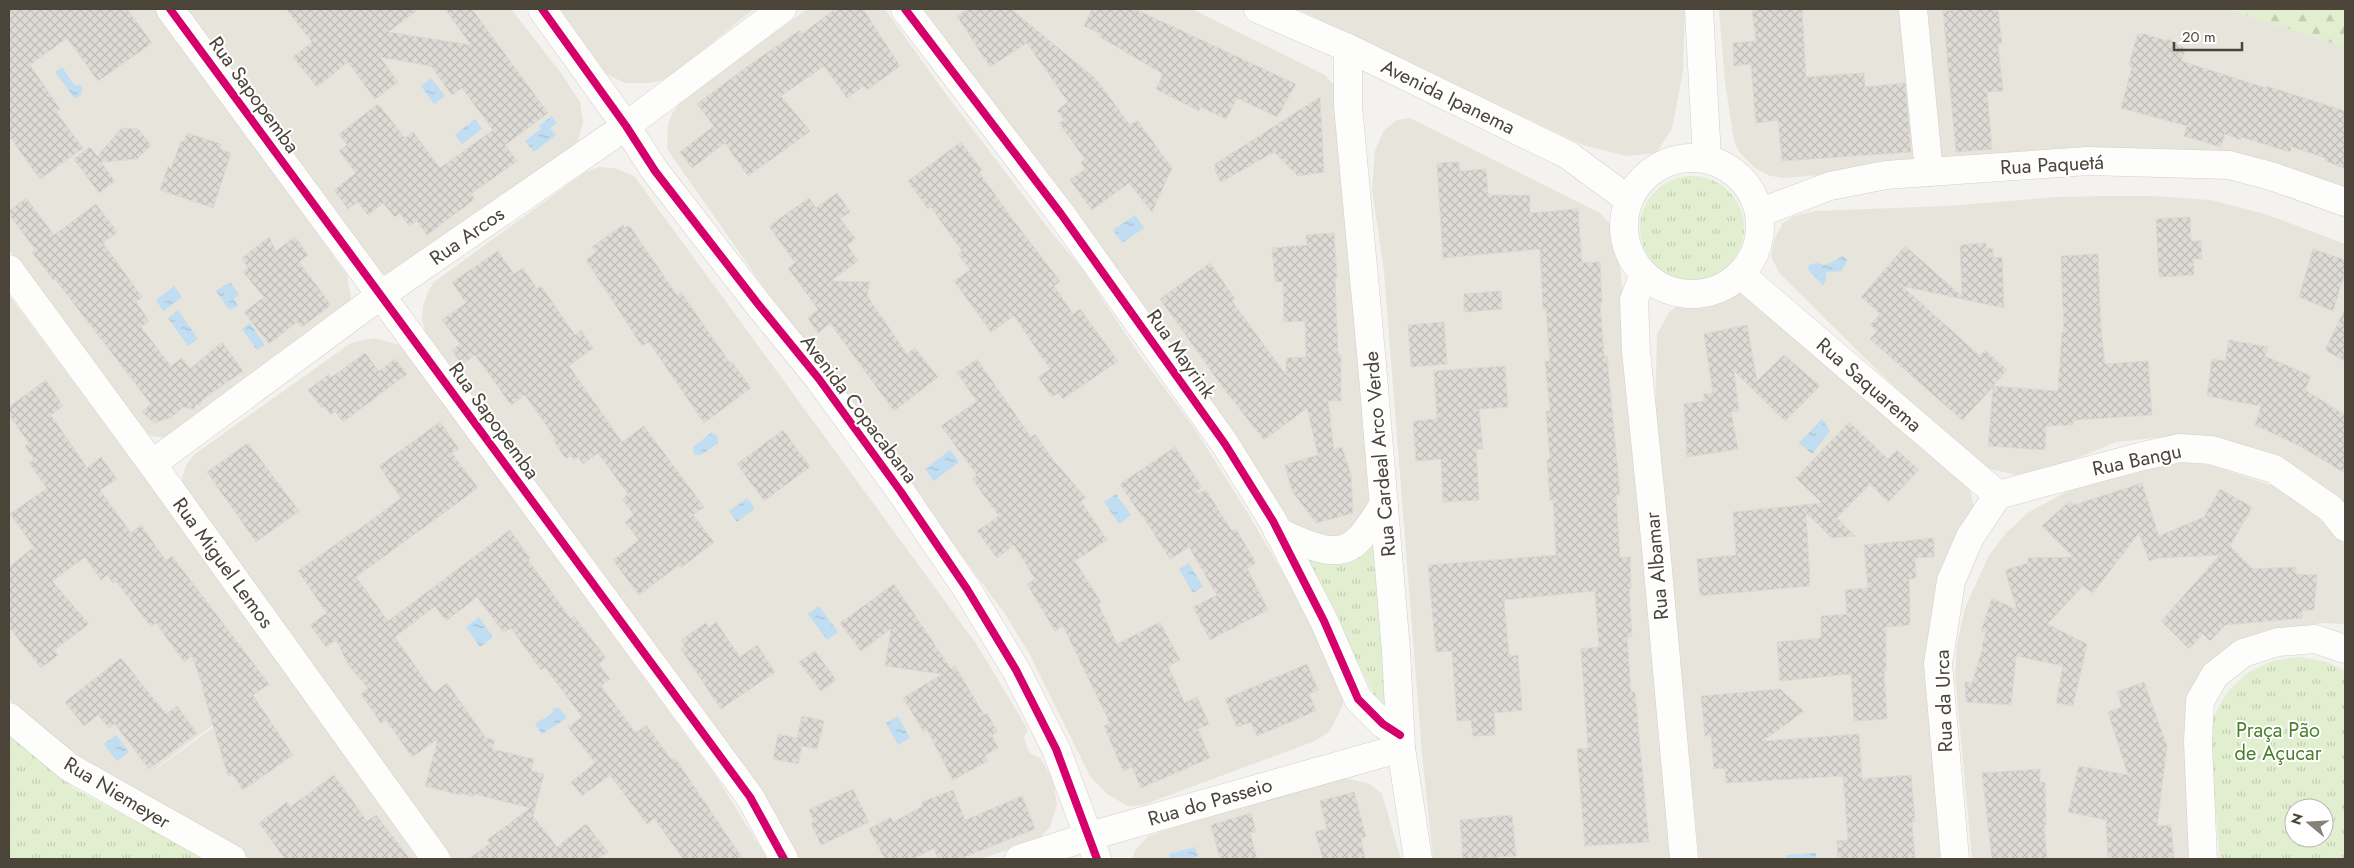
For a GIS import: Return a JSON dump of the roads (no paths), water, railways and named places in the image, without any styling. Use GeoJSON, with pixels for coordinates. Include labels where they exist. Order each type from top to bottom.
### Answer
{"type":"FeatureCollection","features":[{"type":"Feature","properties":{"kind":"street","name":"Rua Sapopemba"},"geometry":{"type":"LineString","coordinates":[[170,9],[750,797],[784,859]]}},
{"type":"Feature","properties":{"kind":"street","name":"Avenida Copacabana"},"geometry":{"type":"LineString","coordinates":[[542,9],[626,126],[661,179],[819,379],[901,492],[967,589],[1021,678],[1056,749],[1093,848]]}},
{"type":"Feature","properties":{"kind":"street","name":"Rua Arcos"},"geometry":{"type":"LineString","coordinates":[[152,464],[381,295],[626,126],[782,9]]}},
{"type":"Feature","properties":{"kind":"street","name":"Rua Mayrink"},"geometry":{"type":"LineString","coordinates":[[904,9],[1061,214],[1225,444],[1278,532],[1324,621],[1358,699],[1400,742]]}},
{"type":"Feature","properties":{"kind":"street","name":"Avenida Ipanema"},"geometry":{"type":"LineString","coordinates":[[1258,9],[1348,48],[1568,155],[1629,200]]}},
{"type":"Feature","properties":{"kind":"street"},"geometry":{"type":"LineString","coordinates":[[1700,9],[1707,159]]}},
{"type":"Feature","properties":{"kind":"street"},"geometry":{"type":"LineString","coordinates":[[1913,9],[1929,172]]}},
{"type":"Feature","properties":{"kind":"street","name":"Rua Cardeal Arco Verde"},"geometry":{"type":"LineString","coordinates":[[1348,48],[1348,106],[1396,650],[1400,742],[1418,859]]}},
{"type":"Feature","properties":{"kind":"street"},"geometry":{"type":"LineString","coordinates":[[1688,158],[1707,159],[1726,166],[1742,178],[1753,194],[1760,213],[1760,230],[1757,246],[1751,261],[1740,274],[1723,287],[1703,294],[1681,294],[1661,287],[1644,274],[1632,258],[1626,239],[1624,219],[1629,200],[1639,183],[1653,170],[1670,161],[1688,158]]}},
{"type":"Feature","properties":{"kind":"street","name":"Rua Paquetá"},"geometry":{"type":"LineString","coordinates":[[1760,213],[1830,186],[1886,175],[2088,161],[2229,165],[2271,176],[2345,202]]}},
{"type":"Feature","properties":{"kind":"street","name":"Rua Miguel Lemos"},"geometry":{"type":"LineString","coordinates":[[9,269],[152,464],[436,859]]}},
{"type":"Feature","properties":{"kind":"street","name":"Rua Albamar"},"geometry":{"type":"LineString","coordinates":[[1644,274],[1634,300],[1636,351],[1684,859]]}},
{"type":"Feature","properties":{"kind":"street","name":"Rua Saquarema"},"geometry":{"type":"LineString","coordinates":[[1740,274],[1998,495]]}},
{"type":"Feature","properties":{"kind":"street","name":"Rua Bangu"},"geometry":{"type":"LineString","coordinates":[[1998,495],[2143,456],[2180,448],[2211,450],[2274,469],[2331,509],[2345,527]]}},
{"type":"Feature","properties":{"kind":"street","name":"Rua da Urca"},"geometry":{"type":"LineString","coordinates":[[1956,859],[1938,664],[1952,581],[1970,537],[1998,495]]}},
{"type":"Feature","properties":{"kind":"street"},"geometry":{"type":"LineString","coordinates":[[1278,532],[1331,551],[1344,548],[1357,542],[1384,505]]}},
{"type":"Feature","properties":{"kind":"street"},"geometry":{"type":"LineString","coordinates":[[2203,859],[2198,742],[2200,701],[2215,675],[2243,653],[2278,642],[2315,639],[2345,649]]}},
{"type":"Feature","properties":{"kind":"street","name":"Rua Niemeyer"},"geometry":{"type":"LineString","coordinates":[[9,717],[69,767],[232,859]]}},
{"type":"Feature","properties":{"kind":"street","name":"Rua do Passeio"},"geometry":{"type":"LineString","coordinates":[[1020,859],[1093,848],[1400,742]]}},
{"type":"Feature","properties":{"kind":"water"},"geometry":{"type":"Polygon","coordinates":[[[62,67],[75,86],[79,84],[82,86],[81,95],[75,99],[55,72],[62,67]]]}},
{"type":"Feature","properties":{"kind":"water"},"geometry":{"type":"Polygon","coordinates":[[[431,78],[445,96],[434,104],[421,86],[431,78]]]}},
{"type":"Feature","properties":{"kind":"water"},"geometry":{"type":"Polygon","coordinates":[[[552,116],[557,123],[550,128],[556,135],[534,152],[525,141],[541,129],[539,126],[552,116]]]}},
{"type":"Feature","properties":{"kind":"water"},"geometry":{"type":"Polygon","coordinates":[[[475,119],[482,129],[462,144],[455,135],[475,119]]]}},
{"type":"Feature","properties":{"kind":"water"},"geometry":{"type":"Polygon","coordinates":[[[1135,215],[1144,228],[1122,243],[1113,230],[1135,215]]]}},
{"type":"Feature","properties":{"kind":"water"},"geometry":{"type":"Polygon","coordinates":[[[1843,256],[1847,260],[1842,271],[1826,272],[1826,280],[1823,285],[1808,270],[1809,265],[1816,263],[1826,265],[1843,256]]]}},
{"type":"Feature","properties":{"kind":"water"},"geometry":{"type":"Polygon","coordinates":[[[230,282],[239,294],[234,299],[238,306],[229,310],[216,291],[230,282]]]}},
{"type":"Feature","properties":{"kind":"water"},"geometry":{"type":"Polygon","coordinates":[[[174,286],[182,297],[163,311],[156,300],[174,286]]]}},
{"type":"Feature","properties":{"kind":"water"},"geometry":{"type":"Polygon","coordinates":[[[178,310],[198,339],[188,346],[168,318],[178,310]]]}},
{"type":"Feature","properties":{"kind":"water"},"geometry":{"type":"Polygon","coordinates":[[[250,323],[265,345],[257,350],[242,329],[250,323]]]}},
{"type":"Feature","properties":{"kind":"water"},"geometry":{"type":"Polygon","coordinates":[[[1822,419],[1830,431],[1812,454],[1799,443],[1822,419]]]}},
{"type":"Feature","properties":{"kind":"water"},"geometry":{"type":"Polygon","coordinates":[[[711,433],[717,435],[718,443],[701,455],[694,454],[693,447],[711,433]]]}},
{"type":"Feature","properties":{"kind":"water"},"geometry":{"type":"Polygon","coordinates":[[[950,450],[959,462],[934,481],[925,469],[950,450]]]}},
{"type":"Feature","properties":{"kind":"water"},"geometry":{"type":"Polygon","coordinates":[[[1116,494],[1131,515],[1119,524],[1104,502],[1116,494]]]}},
{"type":"Feature","properties":{"kind":"water"},"geometry":{"type":"Polygon","coordinates":[[[747,498],[755,508],[737,522],[729,511],[747,498]]]}},
{"type":"Feature","properties":{"kind":"water"},"geometry":{"type":"Polygon","coordinates":[[[1189,563],[1203,587],[1193,593],[1179,569],[1189,563]]]}},
{"type":"Feature","properties":{"kind":"water"},"geometry":{"type":"Polygon","coordinates":[[[819,606],[838,632],[827,640],[808,614],[819,606]]]}},
{"type":"Feature","properties":{"kind":"water"},"geometry":{"type":"Polygon","coordinates":[[[479,617],[493,637],[480,647],[466,627],[479,617]]]}},
{"type":"Feature","properties":{"kind":"water"},"geometry":{"type":"Polygon","coordinates":[[[554,708],[559,708],[567,718],[542,734],[535,724],[551,714],[554,708]]]}},
{"type":"Feature","properties":{"kind":"water"},"geometry":{"type":"Polygon","coordinates":[[[898,716],[910,738],[898,745],[886,723],[898,716]]]}},
{"type":"Feature","properties":{"kind":"water"},"geometry":{"type":"Polygon","coordinates":[[[116,735],[129,752],[117,761],[104,744],[116,735]]]}},
{"type":"Feature","properties":{"kind":"water"},"geometry":{"type":"Polygon","coordinates":[[[1195,847],[1198,857],[1170,859],[1169,854],[1195,847]]]}},
{"type":"Feature","properties":{"kind":"water"},"geometry":{"type":"Polygon","coordinates":[[[1816,853],[1816,859],[1786,859],[1786,855],[1816,853]]]}},
{"type":"Feature","properties":{"kind":"park label","name":"Praça Pão de Açucar"},"geometry":{"type":"Point","coordinates":[2278,742]}}]}
